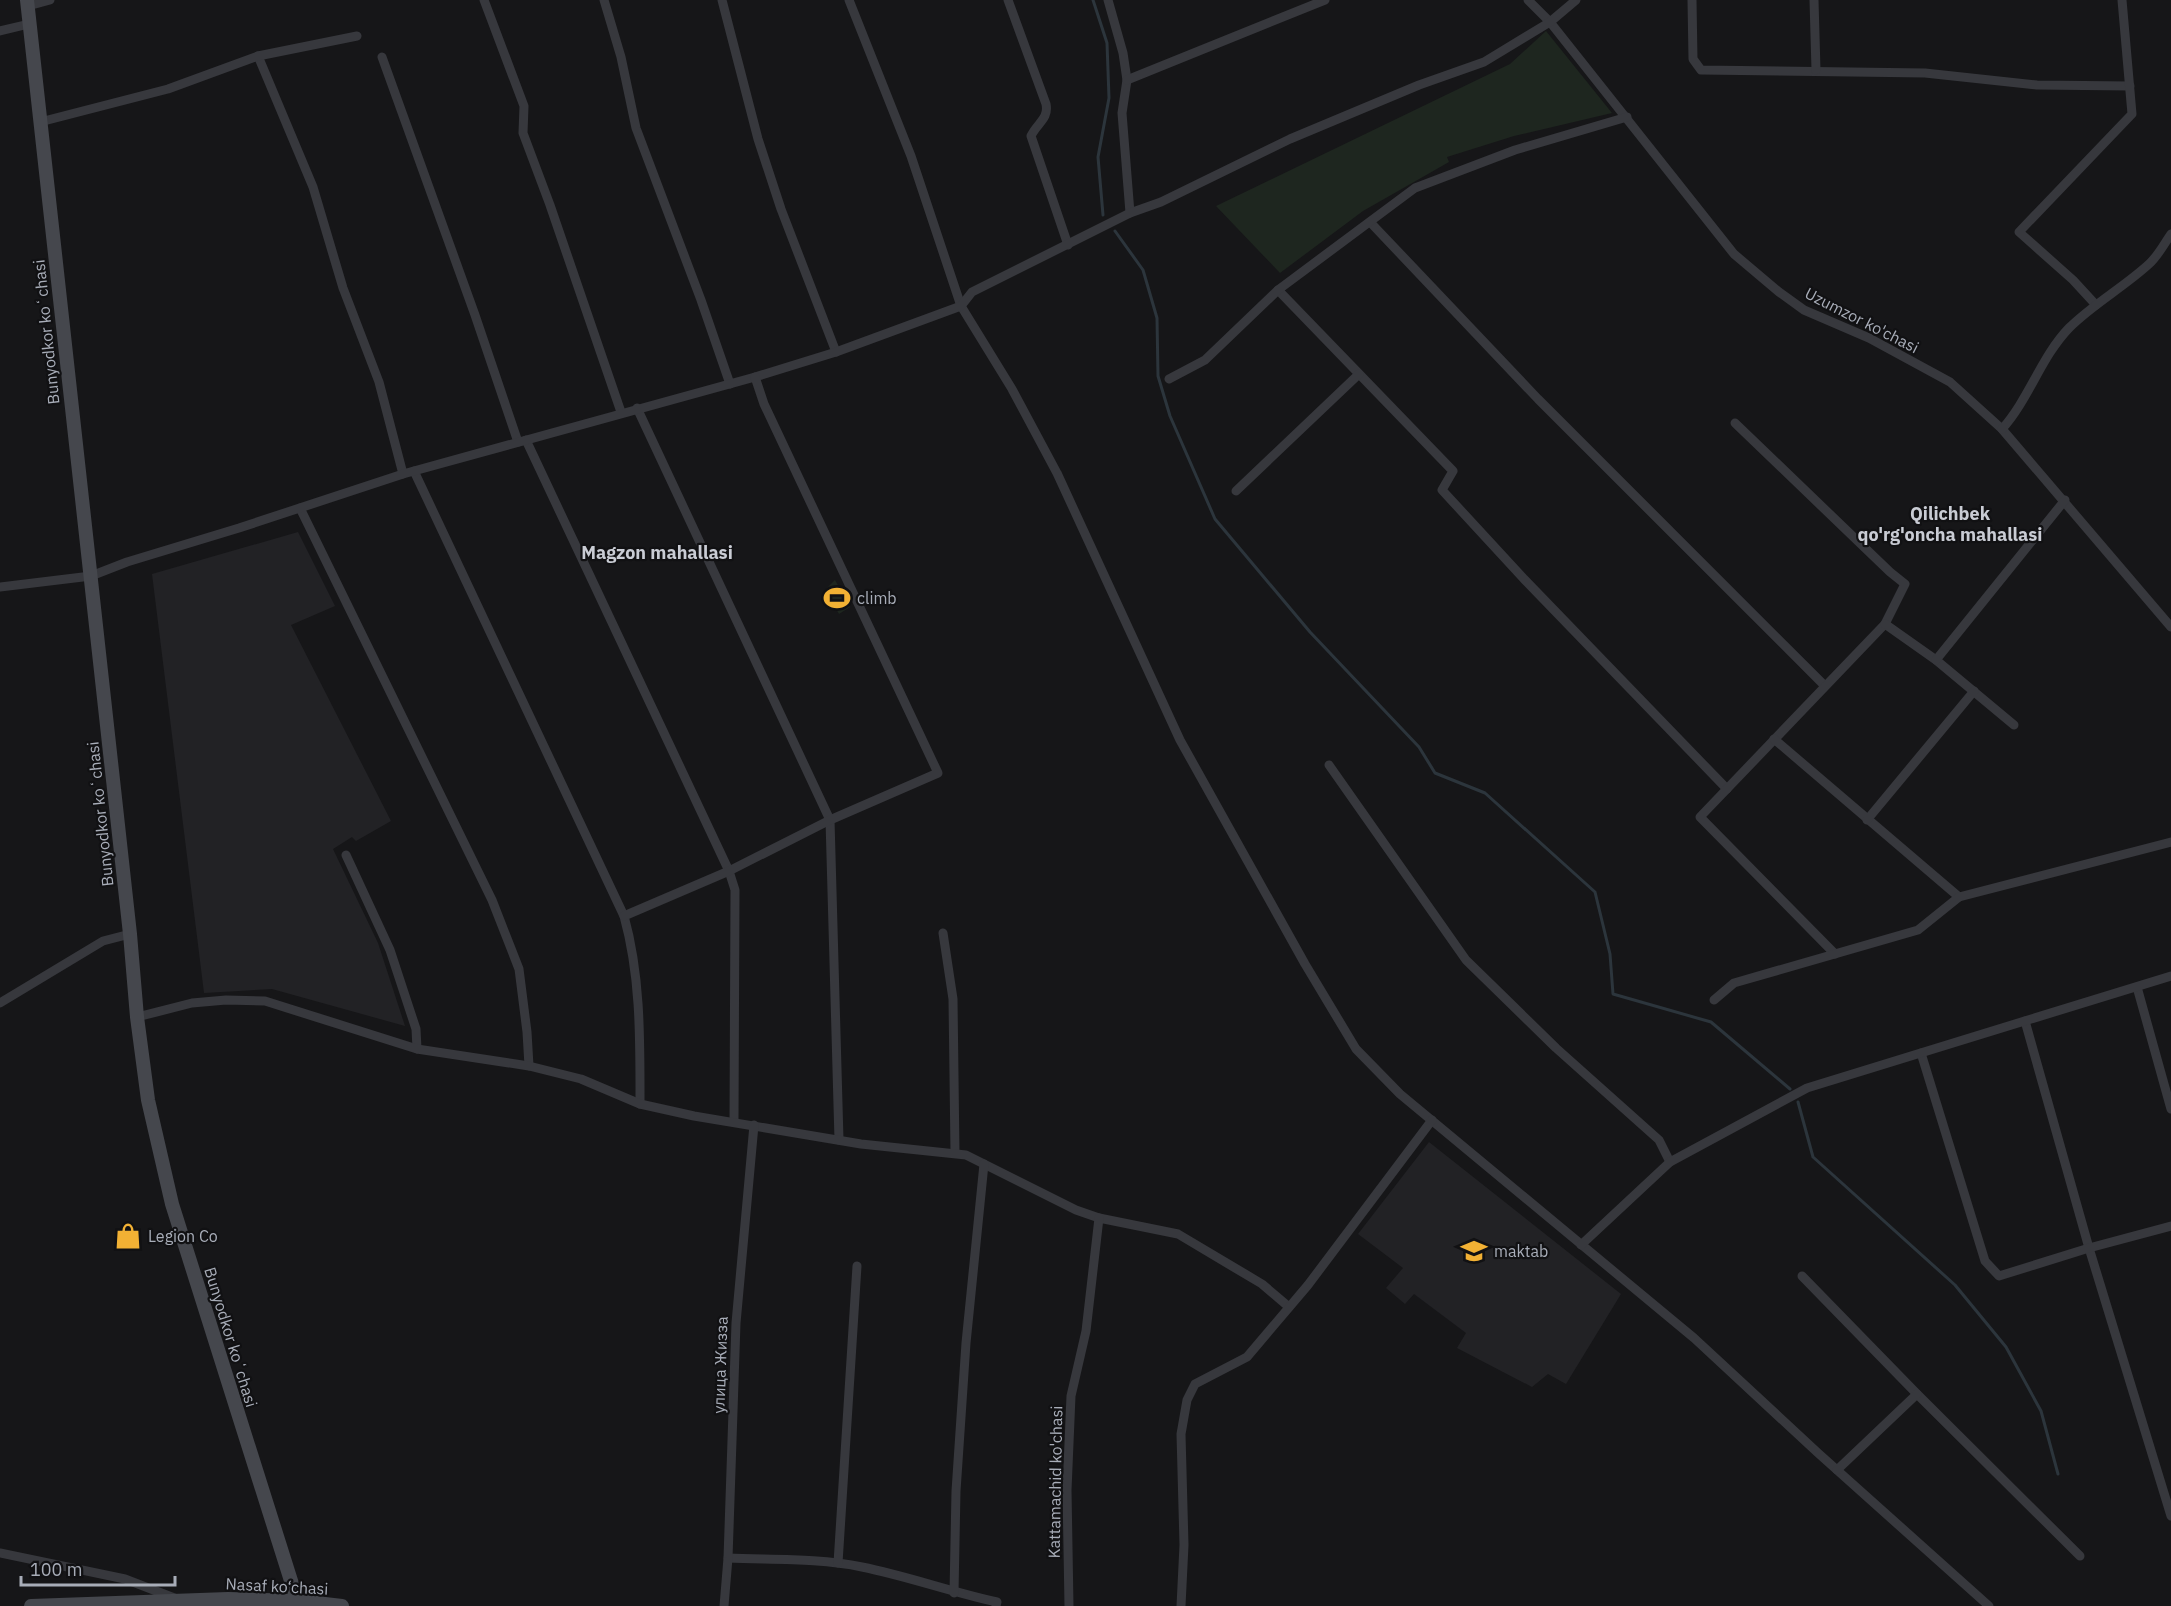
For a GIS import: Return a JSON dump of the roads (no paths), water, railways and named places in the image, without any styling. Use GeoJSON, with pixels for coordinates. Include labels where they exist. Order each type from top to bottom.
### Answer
{"type":"FeatureCollection","features":[{"type":"Feature","properties":{"kind":"main road","name":"Bunyodkor koʻchasi"},"geometry":{"type":"LineString","coordinates":[[27,3],[130,934],[137,1017],[148,1100],[172,1204],[299,1604]]}},
{"type":"Feature","properties":{"kind":"main road","name":"Nasaf ko‘chasi"},"geometry":{"type":"LineString","coordinates":[[31,1606],[179,1600],[342,1606]]}},
{"type":"Feature","properties":{"kind":"street"},"geometry":{"type":"LineString","coordinates":[[27,3],[50,0]]}},
{"type":"Feature","properties":{"kind":"street"},"geometry":{"type":"LineString","coordinates":[[484,0],[524,106],[523,133],[621,412]]}},
{"type":"Feature","properties":{"kind":"street"},"geometry":{"type":"LineString","coordinates":[[604,0],[621,57],[636,128],[730,384]]}},
{"type":"Feature","properties":{"kind":"street"},"geometry":{"type":"LineString","coordinates":[[723,0],[758,139],[781,209],[836,352]]}},
{"type":"Feature","properties":{"kind":"street"},"geometry":{"type":"LineString","coordinates":[[849,0],[911,156],[961,306],[1012,389],[1057,473],[1180,740],[1305,964],[1356,1049],[1400,1094],[1694,1338],[1989,1606]]}},
{"type":"Feature","properties":{"kind":"street"},"geometry":{"type":"LineString","coordinates":[[1008,0],[1046,104],[1045,118],[1031,136],[1068,245]]}},
{"type":"Feature","properties":{"kind":"street"},"geometry":{"type":"LineString","coordinates":[[1108,0],[1123,53],[1127,81],[1122,113],[1130,213]]}},
{"type":"Feature","properties":{"kind":"street"},"geometry":{"type":"LineString","coordinates":[[1127,81],[1325,0]]}},
{"type":"Feature","properties":{"kind":"street","name":"Uzumzor ko'chasi"},"geometry":{"type":"LineString","coordinates":[[1528,0],[1550,22],[1628,117],[1734,254],[1804,310],[1869,338],[1950,382],[2002,429],[2065,500],[2171,627]]}},
{"type":"Feature","properties":{"kind":"street"},"geometry":{"type":"LineString","coordinates":[[0,587],[91,576],[127,562],[403,474],[621,412],[755,377],[836,352],[961,306],[972,292],[1130,213],[1161,202],[1290,139],[1419,85],[1484,62],[1550,22],[1576,0]]}},
{"type":"Feature","properties":{"kind":"street"},"geometry":{"type":"LineString","coordinates":[[1692,0],[1693,58],[1701,70],[1925,73],[2037,85],[2130,86]]}},
{"type":"Feature","properties":{"kind":"street"},"geometry":{"type":"LineString","coordinates":[[1814,0],[1816,70]]}},
{"type":"Feature","properties":{"kind":"street"},"geometry":{"type":"LineString","coordinates":[[2096,305],[2073,280],[2019,232],[2132,114],[2122,0]]}},
{"type":"Feature","properties":{"kind":"street"},"geometry":{"type":"LineString","coordinates":[[0,31],[30,24]]}},
{"type":"Feature","properties":{"kind":"street"},"geometry":{"type":"LineString","coordinates":[[40,122],[168,89],[258,56],[357,36]]}},
{"type":"Feature","properties":{"kind":"street"},"geometry":{"type":"LineString","coordinates":[[258,56],[313,187],[343,288],[379,382],[403,474]]}},
{"type":"Feature","properties":{"kind":"street"},"geometry":{"type":"LineString","coordinates":[[382,57],[522,441],[729,871],[735,890],[734,1122]]}},
{"type":"Feature","properties":{"kind":"street"},"geometry":{"type":"LineString","coordinates":[[1169,379],[1205,360],[1278,290],[1415,188],[1515,150],[1628,117]]}},
{"type":"Feature","properties":{"kind":"street"},"geometry":{"type":"LineString","coordinates":[[1370,222],[1538,399],[1825,686]]}},
{"type":"Feature","properties":{"kind":"street"},"geometry":{"type":"LineString","coordinates":[[2002,429],[2014,416],[2039,370],[2068,330],[2096,305],[2151,263],[2171,234]]}},
{"type":"Feature","properties":{"kind":"street"},"geometry":{"type":"LineString","coordinates":[[1278,290],[1453,471],[1442,490],[1524,579],[1727,789]]}},
{"type":"Feature","properties":{"kind":"street"},"geometry":{"type":"LineString","coordinates":[[1236,491],[1359,374]]}},
{"type":"Feature","properties":{"kind":"street"},"geometry":{"type":"LineString","coordinates":[[624,916],[729,871],[830,820],[938,773],[764,404],[755,377]]}},
{"type":"Feature","properties":{"kind":"street"},"geometry":{"type":"LineString","coordinates":[[637,408],[830,820],[839,1140]]}},
{"type":"Feature","properties":{"kind":"street"},"geometry":{"type":"LineString","coordinates":[[1735,423],[1905,584],[1886,624],[1701,817],[1835,954]]}},
{"type":"Feature","properties":{"kind":"street"},"geometry":{"type":"LineString","coordinates":[[414,471],[624,916],[631,939],[640,1010],[640,1104]]}},
{"type":"Feature","properties":{"kind":"street"},"geometry":{"type":"LineString","coordinates":[[1936,660],[2065,500]]}},
{"type":"Feature","properties":{"kind":"street"},"geometry":{"type":"LineString","coordinates":[[300,508],[492,900],[519,969],[529,1066]]}},
{"type":"Feature","properties":{"kind":"street"},"geometry":{"type":"LineString","coordinates":[[1886,624],[1936,660],[2014,724]]}},
{"type":"Feature","properties":{"kind":"street"},"geometry":{"type":"LineString","coordinates":[[1867,819],[1974,692]]}},
{"type":"Feature","properties":{"kind":"street"},"geometry":{"type":"LineString","coordinates":[[1774,739],[1959,897]]}},
{"type":"Feature","properties":{"kind":"street"},"geometry":{"type":"LineString","coordinates":[[1329,765],[1466,960],[1556,1048],[1659,1140],[1670,1162]]}},
{"type":"Feature","properties":{"kind":"street"},"geometry":{"type":"LineString","coordinates":[[1714,1000],[1734,983],[1918,930],[1959,897],[2171,842]]}},
{"type":"Feature","properties":{"kind":"street"},"geometry":{"type":"LineString","coordinates":[[346,855],[390,950],[416,1029],[417,1049]]}},
{"type":"Feature","properties":{"kind":"street"},"geometry":{"type":"LineString","coordinates":[[943,933],[952,999],[955,1154]]}},
{"type":"Feature","properties":{"kind":"street"},"geometry":{"type":"LineString","coordinates":[[0,1003],[103,941],[130,934]]}},
{"type":"Feature","properties":{"kind":"street"},"geometry":{"type":"LineString","coordinates":[[1581,1245],[1670,1162],[1807,1088],[2171,976]]}},
{"type":"Feature","properties":{"kind":"street"},"geometry":{"type":"LineString","coordinates":[[2137,987],[2171,1109]]}},
{"type":"Feature","properties":{"kind":"street"},"geometry":{"type":"LineString","coordinates":[[137,1017],[192,1003],[226,1000],[265,1001],[417,1049],[529,1066],[580,1079],[640,1104],[694,1116],[839,1140],[966,1155],[1067,1206],[1099,1218],[1178,1234],[1262,1284],[1289,1308]]}},
{"type":"Feature","properties":{"kind":"street"},"geometry":{"type":"LineString","coordinates":[[2025,1021],[2089,1248],[2170,1510]]}},
{"type":"Feature","properties":{"kind":"street"},"geometry":{"type":"LineString","coordinates":[[1921,1053],[1985,1261],[1999,1276],[2171,1226]]}},
{"type":"Feature","properties":{"kind":"street"},"geometry":{"type":"LineString","coordinates":[[1181,1606],[1184,1545],[1181,1434],[1187,1400],[1195,1384],[1246,1357],[1289,1308],[1432,1120]]}},
{"type":"Feature","properties":{"kind":"street","name":"улица Жизза"},"geometry":{"type":"LineString","coordinates":[[724,1606],[728,1558],[736,1323],[754,1125]]}},
{"type":"Feature","properties":{"kind":"street"},"geometry":{"type":"LineString","coordinates":[[954,1593],[956,1491],[966,1343],[984,1164]]}},
{"type":"Feature","properties":{"kind":"street","name":"Kattamachid ko'chasi"},"geometry":{"type":"LineString","coordinates":[[1069,1606],[1066,1490],[1071,1396],[1086,1331],[1099,1218]]}},
{"type":"Feature","properties":{"kind":"street"},"geometry":{"type":"LineString","coordinates":[[838,1563],[857,1266]]}},
{"type":"Feature","properties":{"kind":"street"},"geometry":{"type":"LineString","coordinates":[[1802,1276],[2080,1556]]}},
{"type":"Feature","properties":{"kind":"street"},"geometry":{"type":"LineString","coordinates":[[1837,1470],[1917,1394]]}},
{"type":"Feature","properties":{"kind":"street"},"geometry":{"type":"LineString","coordinates":[[0,1552],[125,1579],[179,1600]]}},
{"type":"Feature","properties":{"kind":"street"},"geometry":{"type":"LineString","coordinates":[[728,1558],[838,1563],[863,1567],[954,1593],[997,1602],[996,1606]]}},
{"type":"Feature","properties":{"kind":"waterway"},"geometry":{"type":"LineString","coordinates":[[1093,0],[1107,43],[1109,98],[1098,157],[1103,215]]}},
{"type":"Feature","properties":{"kind":"waterway"},"geometry":{"type":"LineString","coordinates":[[1115,231],[1143,270],[1157,318],[1158,376],[1170,416],[1215,519],[1310,632],[1419,747],[1435,773],[1485,793],[1595,892],[1610,954],[1613,994],[1711,1022],[1790,1089]]}},
{"type":"Feature","properties":{"kind":"waterway"},"geometry":{"type":"LineString","coordinates":[[1798,1102],[1813,1157],[1955,1285],[2006,1347],[2041,1411],[2058,1474]]}},
{"type":"Feature","properties":{"kind":"place","name":"climb"},"geometry":{"type":"Point","coordinates":[837,598]}},
{"type":"Feature","properties":{"kind":"place","name":"Legion Co"},"geometry":{"type":"Point","coordinates":[128,1236]}},
{"type":"Feature","properties":{"kind":"place","name":"maktab"},"geometry":{"type":"Point","coordinates":[1474,1251]}},
{"type":"Feature","properties":{"kind":"district","name":"Qilichbek qo'rg'oncha mahallasi"},"geometry":{"type":"Point","coordinates":[1950,523]}},
{"type":"Feature","properties":{"kind":"district","name":"Magzon mahallasi"},"geometry":{"type":"Point","coordinates":[657,552]}}]}
